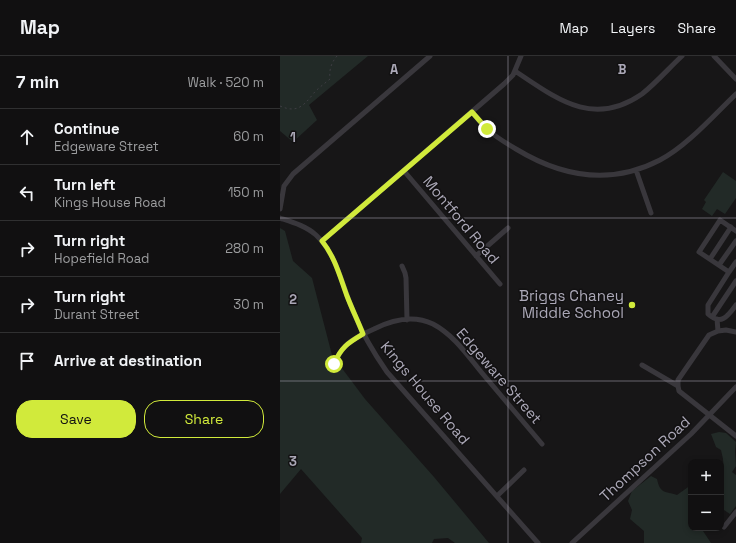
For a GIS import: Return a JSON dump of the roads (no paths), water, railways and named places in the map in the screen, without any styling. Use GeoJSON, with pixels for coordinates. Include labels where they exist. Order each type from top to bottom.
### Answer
{"type":"FeatureCollection","features":[{"type":"Feature","properties":{"kind":"street"},"geometry":{"type":"LineString","coordinates":[[280,209],[284,186],[293,174],[430,56]]}},
{"type":"Feature","properties":{"kind":"street"},"geometry":{"type":"LineString","coordinates":[[322,241],[504,84],[513,75],[521,56]]}},
{"type":"Feature","properties":{"kind":"street"},"geometry":{"type":"LineString","coordinates":[[515,70],[568,104],[597,110],[620,106],[643,93],[682,56]]}},
{"type":"Feature","properties":{"kind":"street"},"geometry":{"type":"LineString","coordinates":[[714,56],[736,79]]}},
{"type":"Feature","properties":{"kind":"street"},"geometry":{"type":"LineString","coordinates":[[472,112],[487,129],[498,138],[531,158],[554,168],[574,174],[596,176],[636,170],[660,160],[680,148],[736,94]]}},
{"type":"Feature","properties":{"kind":"street"},"geometry":{"type":"LineString","coordinates":[[636,170],[651,213]]}},
{"type":"Feature","properties":{"kind":"street","name":"Montford Road"},"geometry":{"type":"LineString","coordinates":[[404,171],[500,284]]}},
{"type":"Feature","properties":{"kind":"street","name":"Kings House Road"},"geometry":{"type":"LineString","coordinates":[[280,218],[306,228],[315,233],[322,241],[334,260],[352,310],[363,334],[372,351],[387,372],[538,543]]}},
{"type":"Feature","properties":{"kind":"street"},"geometry":{"type":"LineString","coordinates":[[710,259],[734,229],[720,220],[699,252],[729,272]]}},
{"type":"Feature","properties":{"kind":"street"},"geometry":{"type":"LineString","coordinates":[[476,256],[508,228]]}},
{"type":"Feature","properties":{"kind":"street"},"geometry":{"type":"LineString","coordinates":[[720,265],[736,241]]}},
{"type":"Feature","properties":{"kind":"street"},"geometry":{"type":"LineString","coordinates":[[736,262],[708,305],[708,314],[719,320],[726,318],[736,305]]}},
{"type":"Feature","properties":{"kind":"street"},"geometry":{"type":"LineString","coordinates":[[402,266],[406,273],[407,320]]}},
{"type":"Feature","properties":{"kind":"street"},"geometry":{"type":"LineString","coordinates":[[718,331],[715,318],[736,281]]}},
{"type":"Feature","properties":{"kind":"street","name":"Edgeware Street"},"geometry":{"type":"LineString","coordinates":[[334,364],[339,352],[345,345],[363,334],[385,324],[399,320],[417,320],[432,324],[452,338],[542,444]]}},
{"type":"Feature","properties":{"kind":"street"},"geometry":{"type":"LineString","coordinates":[[736,332],[726,330],[718,331],[709,335],[678,380],[679,391],[710,414],[736,387]]}},
{"type":"Feature","properties":{"kind":"street"},"geometry":{"type":"LineString","coordinates":[[642,365],[678,386]]}},
{"type":"Feature","properties":{"kind":"street","name":"Thompson Road"},"geometry":{"type":"LineString","coordinates":[[572,543],[691,434],[710,414],[736,436]]}},
{"type":"Feature","properties":{"kind":"street"},"geometry":{"type":"LineString","coordinates":[[497,496],[524,470]]}},
{"type":"Feature","properties":{"kind":"street"},"geometry":{"type":"LineString","coordinates":[[724,527],[736,512]]}},
{"type":"Feature","properties":{"kind":"place","name":"Briggs Chaney Middle School"},"geometry":{"type":"Point","coordinates":[632,305]}}]}
